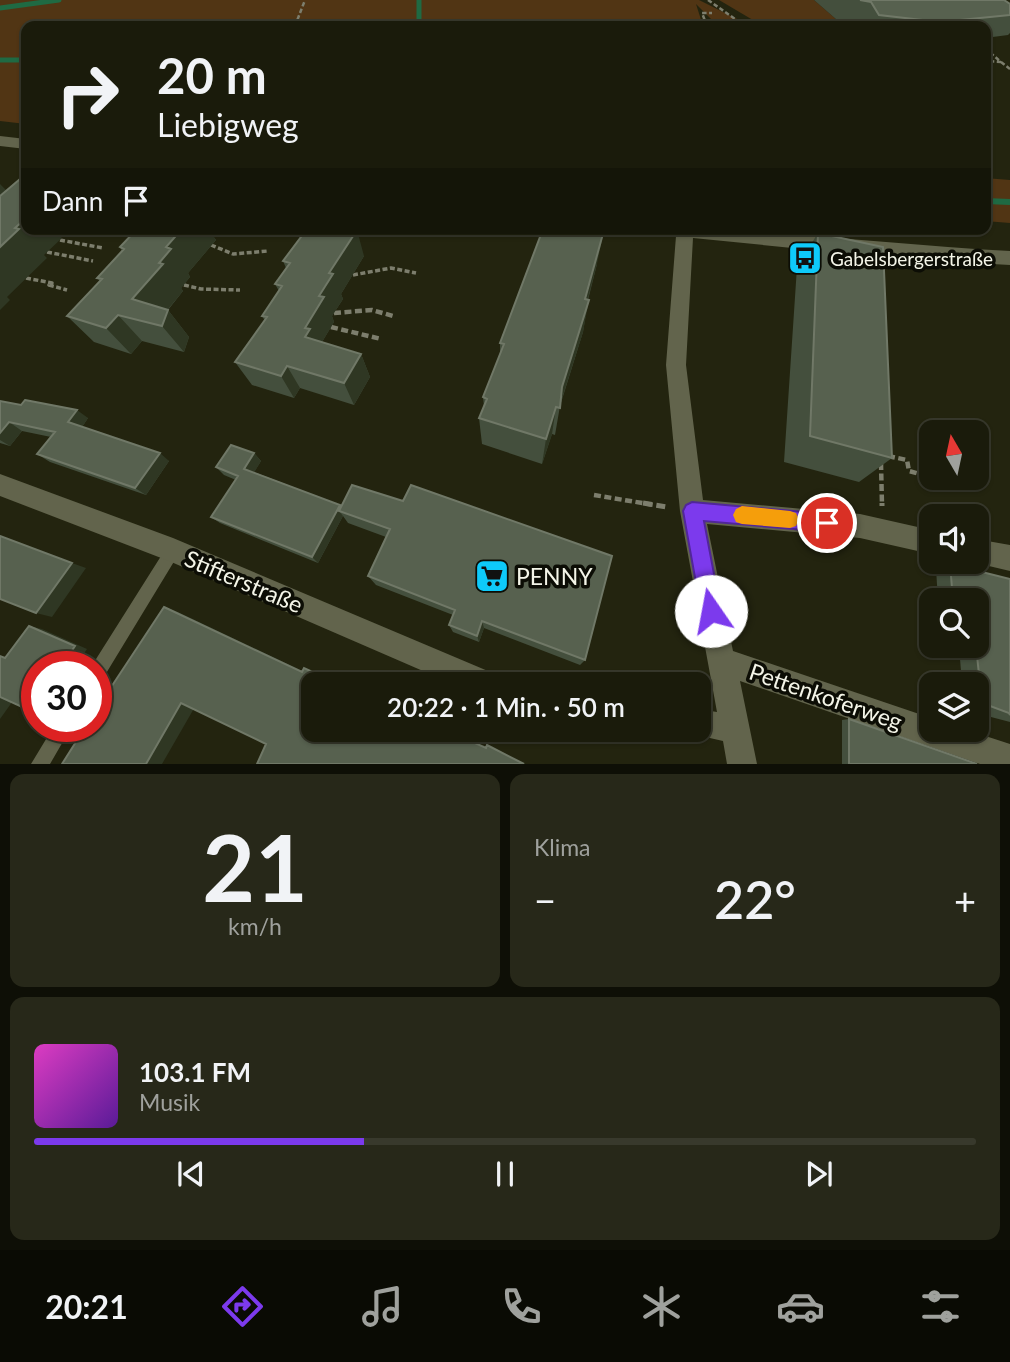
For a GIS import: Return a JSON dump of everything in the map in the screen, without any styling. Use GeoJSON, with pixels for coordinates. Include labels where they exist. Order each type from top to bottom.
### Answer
{"type":"FeatureCollection","features":[{"type":"Feature","properties":{"kind":"street"},"geometry":{"type":"LineString","coordinates":[[0,141],[21,143]]}},
{"type":"Feature","properties":{"kind":"street"},"geometry":{"type":"LineString","coordinates":[[676,235],[676,365],[692,511],[742,764]]}},
{"type":"Feature","properties":{"kind":"street"},"geometry":{"type":"LineString","coordinates":[[728,235],[914,253],[1010,258]]}},
{"type":"Feature","properties":{"kind":"street","name":"Stifterstraße"},"geometry":{"type":"LineString","coordinates":[[0,485],[173,550],[457,672]]}},
{"type":"Feature","properties":{"kind":"street"},"geometry":{"type":"LineString","coordinates":[[692,511],[838,524],[919,540]]}},
{"type":"Feature","properties":{"kind":"street"},"geometry":{"type":"LineString","coordinates":[[989,554],[1010,558]]}},
{"type":"Feature","properties":{"kind":"street","name":"Pettenkoferweg"},"geometry":{"type":"LineString","coordinates":[[722,661],[1010,758]]}},
{"type":"Feature","properties":{"kind":"street"},"geometry":{"type":"LineString","coordinates":[[711,725],[736,729]]}},
{"type":"Feature","properties":{"kind":"lane"},"geometry":{"type":"LineString","coordinates":[[110,651],[173,550]]}},
{"type":"Feature","properties":{"kind":"lane"},"geometry":{"type":"LineString","coordinates":[[40,764],[54,742]]}},
{"type":"Feature","properties":{"kind":"path"},"geometry":{"type":"LineString","coordinates":[[297,21],[305,0]]}},
{"type":"Feature","properties":{"kind":"path"},"geometry":{"type":"LineString","coordinates":[[708,0],[738,21]]}},
{"type":"Feature","properties":{"kind":"path"},"geometry":{"type":"LineString","coordinates":[[705,21],[702,13],[712,13]]}},
{"type":"Feature","properties":{"kind":"path"},"geometry":{"type":"LineString","coordinates":[[991,53],[1010,69]]}},
{"type":"Feature","properties":{"kind":"path"},"geometry":{"type":"LineString","coordinates":[[991,61],[1001,62]]}},
{"type":"Feature","properties":{"kind":"path"},"geometry":{"type":"LineString","coordinates":[[60,240],[103,248]]}},
{"type":"Feature","properties":{"kind":"path"},"geometry":{"type":"LineString","coordinates":[[211,245],[233,254],[268,251]]}},
{"type":"Feature","properties":{"kind":"path"},"geometry":{"type":"LineString","coordinates":[[47,252],[93,261]]}},
{"type":"Feature","properties":{"kind":"path"},"geometry":{"type":"LineString","coordinates":[[353,275],[391,268],[416,273]]}},
{"type":"Feature","properties":{"kind":"path"},"geometry":{"type":"LineString","coordinates":[[26,278],[32,277],[67,289]]}},
{"type":"Feature","properties":{"kind":"path"},"geometry":{"type":"LineString","coordinates":[[184,285],[201,289],[240,290]]}},
{"type":"Feature","properties":{"kind":"path"},"geometry":{"type":"LineString","coordinates":[[334,313],[372,310],[393,316]]}},
{"type":"Feature","properties":{"kind":"path"},"geometry":{"type":"LineString","coordinates":[[331,327],[382,339]]}},
{"type":"Feature","properties":{"kind":"path"},"geometry":{"type":"LineString","coordinates":[[883,532],[881,455],[906,460],[909,471],[919,474]]}},
{"type":"Feature","properties":{"kind":"path"},"geometry":{"type":"LineString","coordinates":[[594,495],[692,511]]}},
{"type":"Feature","properties":{"kind":"shaded area"},"geometry":{"type":"Polygon","coordinates":[[[0,0],[699,0],[741,21],[713,21],[696,4],[701,21],[21,21],[21,123],[0,121],[0,0]]]}},
{"type":"Feature","properties":{"kind":"shaded area"},"geometry":{"type":"Polygon","coordinates":[[[719,0],[814,0],[837,20],[843,21],[755,21],[719,0]]]}},
{"type":"Feature","properties":{"kind":"shaded area"},"geometry":{"type":"Polygon","coordinates":[[[991,178],[1010,180],[1010,223],[991,221],[991,178]]]}},
{"type":"Feature","properties":{"kind":"building"},"geometry":{"type":"Polygon","coordinates":[[[860,0],[1004,0],[1010,4],[1010,15],[931,21],[879,15],[871,2],[860,0]]]}},
{"type":"Feature","properties":{"kind":"building"},"geometry":{"type":"Polygon","coordinates":[[[21,178],[21,223],[15,228],[19,229],[0,247],[0,196],[21,178]]]}},
{"type":"Feature","properties":{"kind":"building"},"geometry":{"type":"Polygon","coordinates":[[[131,235],[177,235],[166,247],[171,249],[159,263],[163,264],[132,299],[168,310],[162,326],[118,315],[106,328],[67,316],[102,279],[97,278],[124,249],[120,247],[131,235]]]}},
{"type":"Feature","properties":{"kind":"building"},"geometry":{"type":"Polygon","coordinates":[[[302,235],[354,235],[329,273],[333,274],[319,296],[324,297],[305,328],[310,329],[305,337],[361,354],[344,383],[287,366],[281,376],[235,362],[267,317],[262,316],[282,286],[275,284],[290,263],[283,261],[302,235]]]}},
{"type":"Feature","properties":{"kind":"building"},"geometry":{"type":"Polygon","coordinates":[[[541,235],[603,235],[585,299],[589,300],[562,387],[560,408],[556,407],[546,439],[479,418],[487,399],[483,397],[504,344],[500,343],[541,235]]]}},
{"type":"Feature","properties":{"kind":"building"},"geometry":{"type":"Polygon","coordinates":[[[818,235],[883,247],[892,458],[810,436],[818,235]]]}},
{"type":"Feature","properties":{"kind":"building"},"geometry":{"type":"Polygon","coordinates":[[[25,400],[77,410],[68,422],[160,453],[135,488],[37,454],[55,432],[9,422],[0,433],[0,401],[21,405],[25,400]]]}},
{"type":"Feature","properties":{"kind":"building"},"geometry":{"type":"Polygon","coordinates":[[[231,445],[254,453],[244,469],[340,505],[312,557],[211,517],[238,476],[216,467],[231,445]]]}},
{"type":"Feature","properties":{"kind":"building","name":"PENNY"},"geometry":{"type":"Polygon","coordinates":[[[352,485],[403,501],[411,485],[612,556],[585,660],[482,621],[477,636],[449,625],[455,610],[368,576],[390,529],[339,511],[352,485]]]}},
{"type":"Feature","properties":{"kind":"building"},"geometry":{"type":"Polygon","coordinates":[[[0,536],[72,563],[36,613],[0,599],[0,536]]]}},
{"type":"Feature","properties":{"kind":"building"},"geometry":{"type":"Polygon","coordinates":[[[951,574],[989,574],[1010,579],[1010,715],[989,706],[989,672],[979,672],[977,658],[989,658],[989,588],[952,588],[951,574]]]}},
{"type":"Feature","properties":{"kind":"building"},"geometry":{"type":"Polygon","coordinates":[[[164,607],[302,672],[301,742],[472,742],[486,748],[487,745],[524,764],[257,764],[266,744],[181,703],[146,764],[62,764],[76,742],[112,742],[112,686],[164,607]]]}},
{"type":"Feature","properties":{"kind":"building"},"geometry":{"type":"Polygon","coordinates":[[[29,626],[75,646],[72,651],[21,651],[21,706],[0,697],[0,656],[5,658],[29,626]]]}},
{"type":"Feature","properties":{"kind":"building"},"geometry":{"type":"Polygon","coordinates":[[[849,719],[977,764],[849,764],[849,719]]]}},
{"type":"Feature","properties":{"kind":"waterway"},"geometry":{"type":"LineString","coordinates":[[0,8],[59,0]]}},
{"type":"Feature","properties":{"kind":"waterway"},"geometry":{"type":"LineString","coordinates":[[419,0],[419,21]]}},
{"type":"Feature","properties":{"kind":"waterway"},"geometry":{"type":"LineString","coordinates":[[0,60],[21,60]]}},
{"type":"Feature","properties":{"kind":"waterway"},"geometry":{"type":"LineString","coordinates":[[991,201],[1010,202]]}},
{"type":"Feature","properties":{"kind":"slow traffic"},"geometry":{"type":"LineString","coordinates":[[742,515],[790,519]]}},
{"type":"Feature","properties":{"kind":"place","name":"Gabelsbergerstraße"},"geometry":{"type":"Point","coordinates":[805,258]}},
{"type":"Feature","properties":{"kind":"place","name":"PENNY"},"geometry":{"type":"Point","coordinates":[492,576]}},
{"type":"Feature","properties":{"kind":"route"},"geometry":{"type":"LineString","coordinates":[[711,611],[692,511],[827,523]]}}]}
